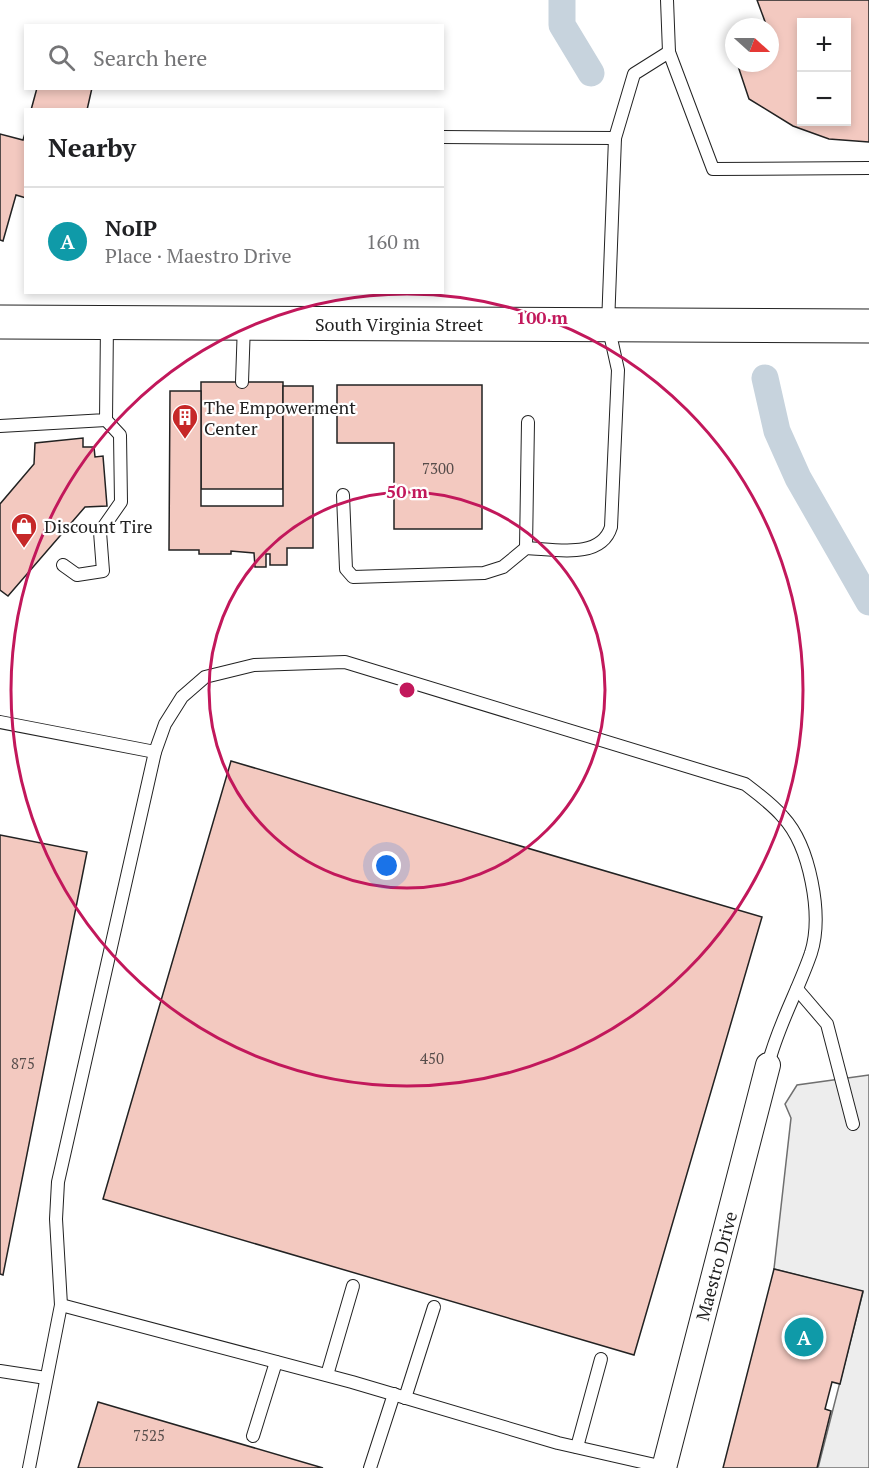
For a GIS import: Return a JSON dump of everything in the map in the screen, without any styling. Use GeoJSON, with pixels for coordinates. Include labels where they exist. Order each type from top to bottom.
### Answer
{"type":"FeatureCollection","features":[{"type":"Feature","properties":{"kind":"main road","name":"South Virginia Street"},"geometry":{"type":"LineString","coordinates":[[0,322],[869,326]]}},
{"type":"Feature","properties":{"kind":"street","name":"Maestro Drive"},"geometry":{"type":"LineString","coordinates":[[664,1468],[768,1065]]}},
{"type":"Feature","properties":{"kind":"lane"},"geometry":{"type":"LineString","coordinates":[[668,0],[669,52],[713,169],[869,168]]}},
{"type":"Feature","properties":{"kind":"lane"},"geometry":{"type":"LineString","coordinates":[[343,495],[346,569],[353,577],[484,573],[503,567],[526,548],[591,549],[606,540],[609,534],[618,370],[608,325],[615,138],[634,74],[669,52]]}},
{"type":"Feature","properties":{"kind":"lane"},"geometry":{"type":"LineString","coordinates":[[444,137],[615,138]]}},
{"type":"Feature","properties":{"kind":"lane"},"geometry":{"type":"LineString","coordinates":[[63,565],[77,575],[103,571],[100,532],[121,502],[120,435],[106,420],[107,322]]}},
{"type":"Feature","properties":{"kind":"lane"},"geometry":{"type":"LineString","coordinates":[[242,382],[244,323]]}},
{"type":"Feature","properties":{"kind":"lane"},"geometry":{"type":"LineString","coordinates":[[0,426],[106,420]]}},
{"type":"Feature","properties":{"kind":"lane"},"geometry":{"type":"LineString","coordinates":[[526,548],[528,422]]}},
{"type":"Feature","properties":{"kind":"lane"},"geometry":{"type":"LineString","coordinates":[[29,1468],[61,1305],[56,1219],[58,1182],[155,752],[165,724],[182,697],[205,677],[254,665],[345,662],[744,784],[785,818],[809,868],[816,924],[812,951],[774,1040],[768,1065]]}},
{"type":"Feature","properties":{"kind":"lane"},"geometry":{"type":"LineString","coordinates":[[0,722],[155,752]]}},
{"type":"Feature","properties":{"kind":"lane"},"geometry":{"type":"LineString","coordinates":[[797,989],[827,1023],[853,1124]]}},
{"type":"Feature","properties":{"kind":"lane"},"geometry":{"type":"LineString","coordinates":[[327,1375],[353,1286]]}},
{"type":"Feature","properties":{"kind":"lane"},"geometry":{"type":"LineString","coordinates":[[61,1305],[327,1375],[577,1447],[664,1468]]}},
{"type":"Feature","properties":{"kind":"lane"},"geometry":{"type":"LineString","coordinates":[[370,1468],[434,1307]]}},
{"type":"Feature","properties":{"kind":"lane"},"geometry":{"type":"LineString","coordinates":[[577,1447],[601,1359]]}},
{"type":"Feature","properties":{"kind":"lane"},"geometry":{"type":"LineString","coordinates":[[253,1436],[276,1362]]}},
{"type":"Feature","properties":{"kind":"lane"},"geometry":{"type":"LineString","coordinates":[[0,1371],[46,1378]]}},
{"type":"Feature","properties":{"kind":"shaded area"},"geometry":{"type":"Polygon","coordinates":[[[869,1075],[869,1468],[818,1468],[863,1292],[774,1269],[791,1118],[785,1104],[797,1085],[869,1075]]]}},
{"type":"Feature","properties":{"kind":"building"},"geometry":{"type":"Polygon","coordinates":[[[757,0],[869,0],[869,142],[829,139],[793,126],[749,99],[740,72],[779,72],[779,18],[764,18],[757,0]]]}},
{"type":"Feature","properties":{"kind":"building"},"geometry":{"type":"Polygon","coordinates":[[[36,90],[92,90],[87,108],[32,108],[36,90]]]}},
{"type":"Feature","properties":{"kind":"building"},"geometry":{"type":"Polygon","coordinates":[[[0,134],[23,140],[24,137],[24,197],[16,195],[3,241],[0,240],[0,134]]]}},
{"type":"Feature","properties":{"kind":"building"},"geometry":{"type":"Polygon","coordinates":[[[201,382],[283,382],[283,489],[201,489],[201,382]]]}},
{"type":"Feature","properties":{"kind":"building"},"geometry":{"type":"Polygon","coordinates":[[[337,385],[482,385],[482,529],[394,529],[394,443],[337,443],[337,385]]]}},
{"type":"Feature","properties":{"kind":"building","name":"The Empowerment Center"},"geometry":{"type":"Polygon","coordinates":[[[283,386],[313,386],[313,548],[287,548],[287,565],[270,565],[270,554],[266,554],[266,567],[255,567],[254,553],[231,551],[231,554],[199,554],[199,550],[169,550],[170,391],[201,391],[201,506],[283,506],[283,386]]]}},
{"type":"Feature","properties":{"kind":"building","name":"Discount Tire"},"geometry":{"type":"Polygon","coordinates":[[[83,438],[83,447],[94,447],[95,457],[103,456],[107,506],[85,507],[8,596],[0,590],[0,504],[34,464],[35,443],[83,438]]]}},
{"type":"Feature","properties":{"kind":"building"},"geometry":{"type":"Polygon","coordinates":[[[231,761],[762,917],[634,1355],[103,1199],[231,761]]]}},
{"type":"Feature","properties":{"kind":"building"},"geometry":{"type":"Polygon","coordinates":[[[0,835],[87,852],[3,1275],[0,1274],[0,835]]]}},
{"type":"Feature","properties":{"kind":"building"},"geometry":{"type":"Polygon","coordinates":[[[774,1269],[863,1291],[840,1384],[832,1382],[825,1409],[831,1411],[817,1468],[723,1468],[774,1269]]]}},
{"type":"Feature","properties":{"kind":"building"},"geometry":{"type":"Polygon","coordinates":[[[98,1402],[323,1468],[78,1468],[98,1402]]]}},
{"type":"Feature","properties":{"kind":"waterway"},"geometry":{"type":"LineString","coordinates":[[562,0],[562,25],[591,73]]}},
{"type":"Feature","properties":{"kind":"waterway"},"geometry":{"type":"LineString","coordinates":[[765,378],[777,431],[798,478],[869,602]]}},
{"type":"Feature","properties":{"kind":"place","name":"The Empowerment Center"},"geometry":{"type":"Point","coordinates":[185,440]}},
{"type":"Feature","properties":{"kind":"place","name":"Discount Tire"},"geometry":{"type":"Point","coordinates":[24,549]}},
{"type":"Feature","properties":{"kind":"place","name":"NoIP"},"geometry":{"type":"Point","coordinates":[804,1337]}}]}
